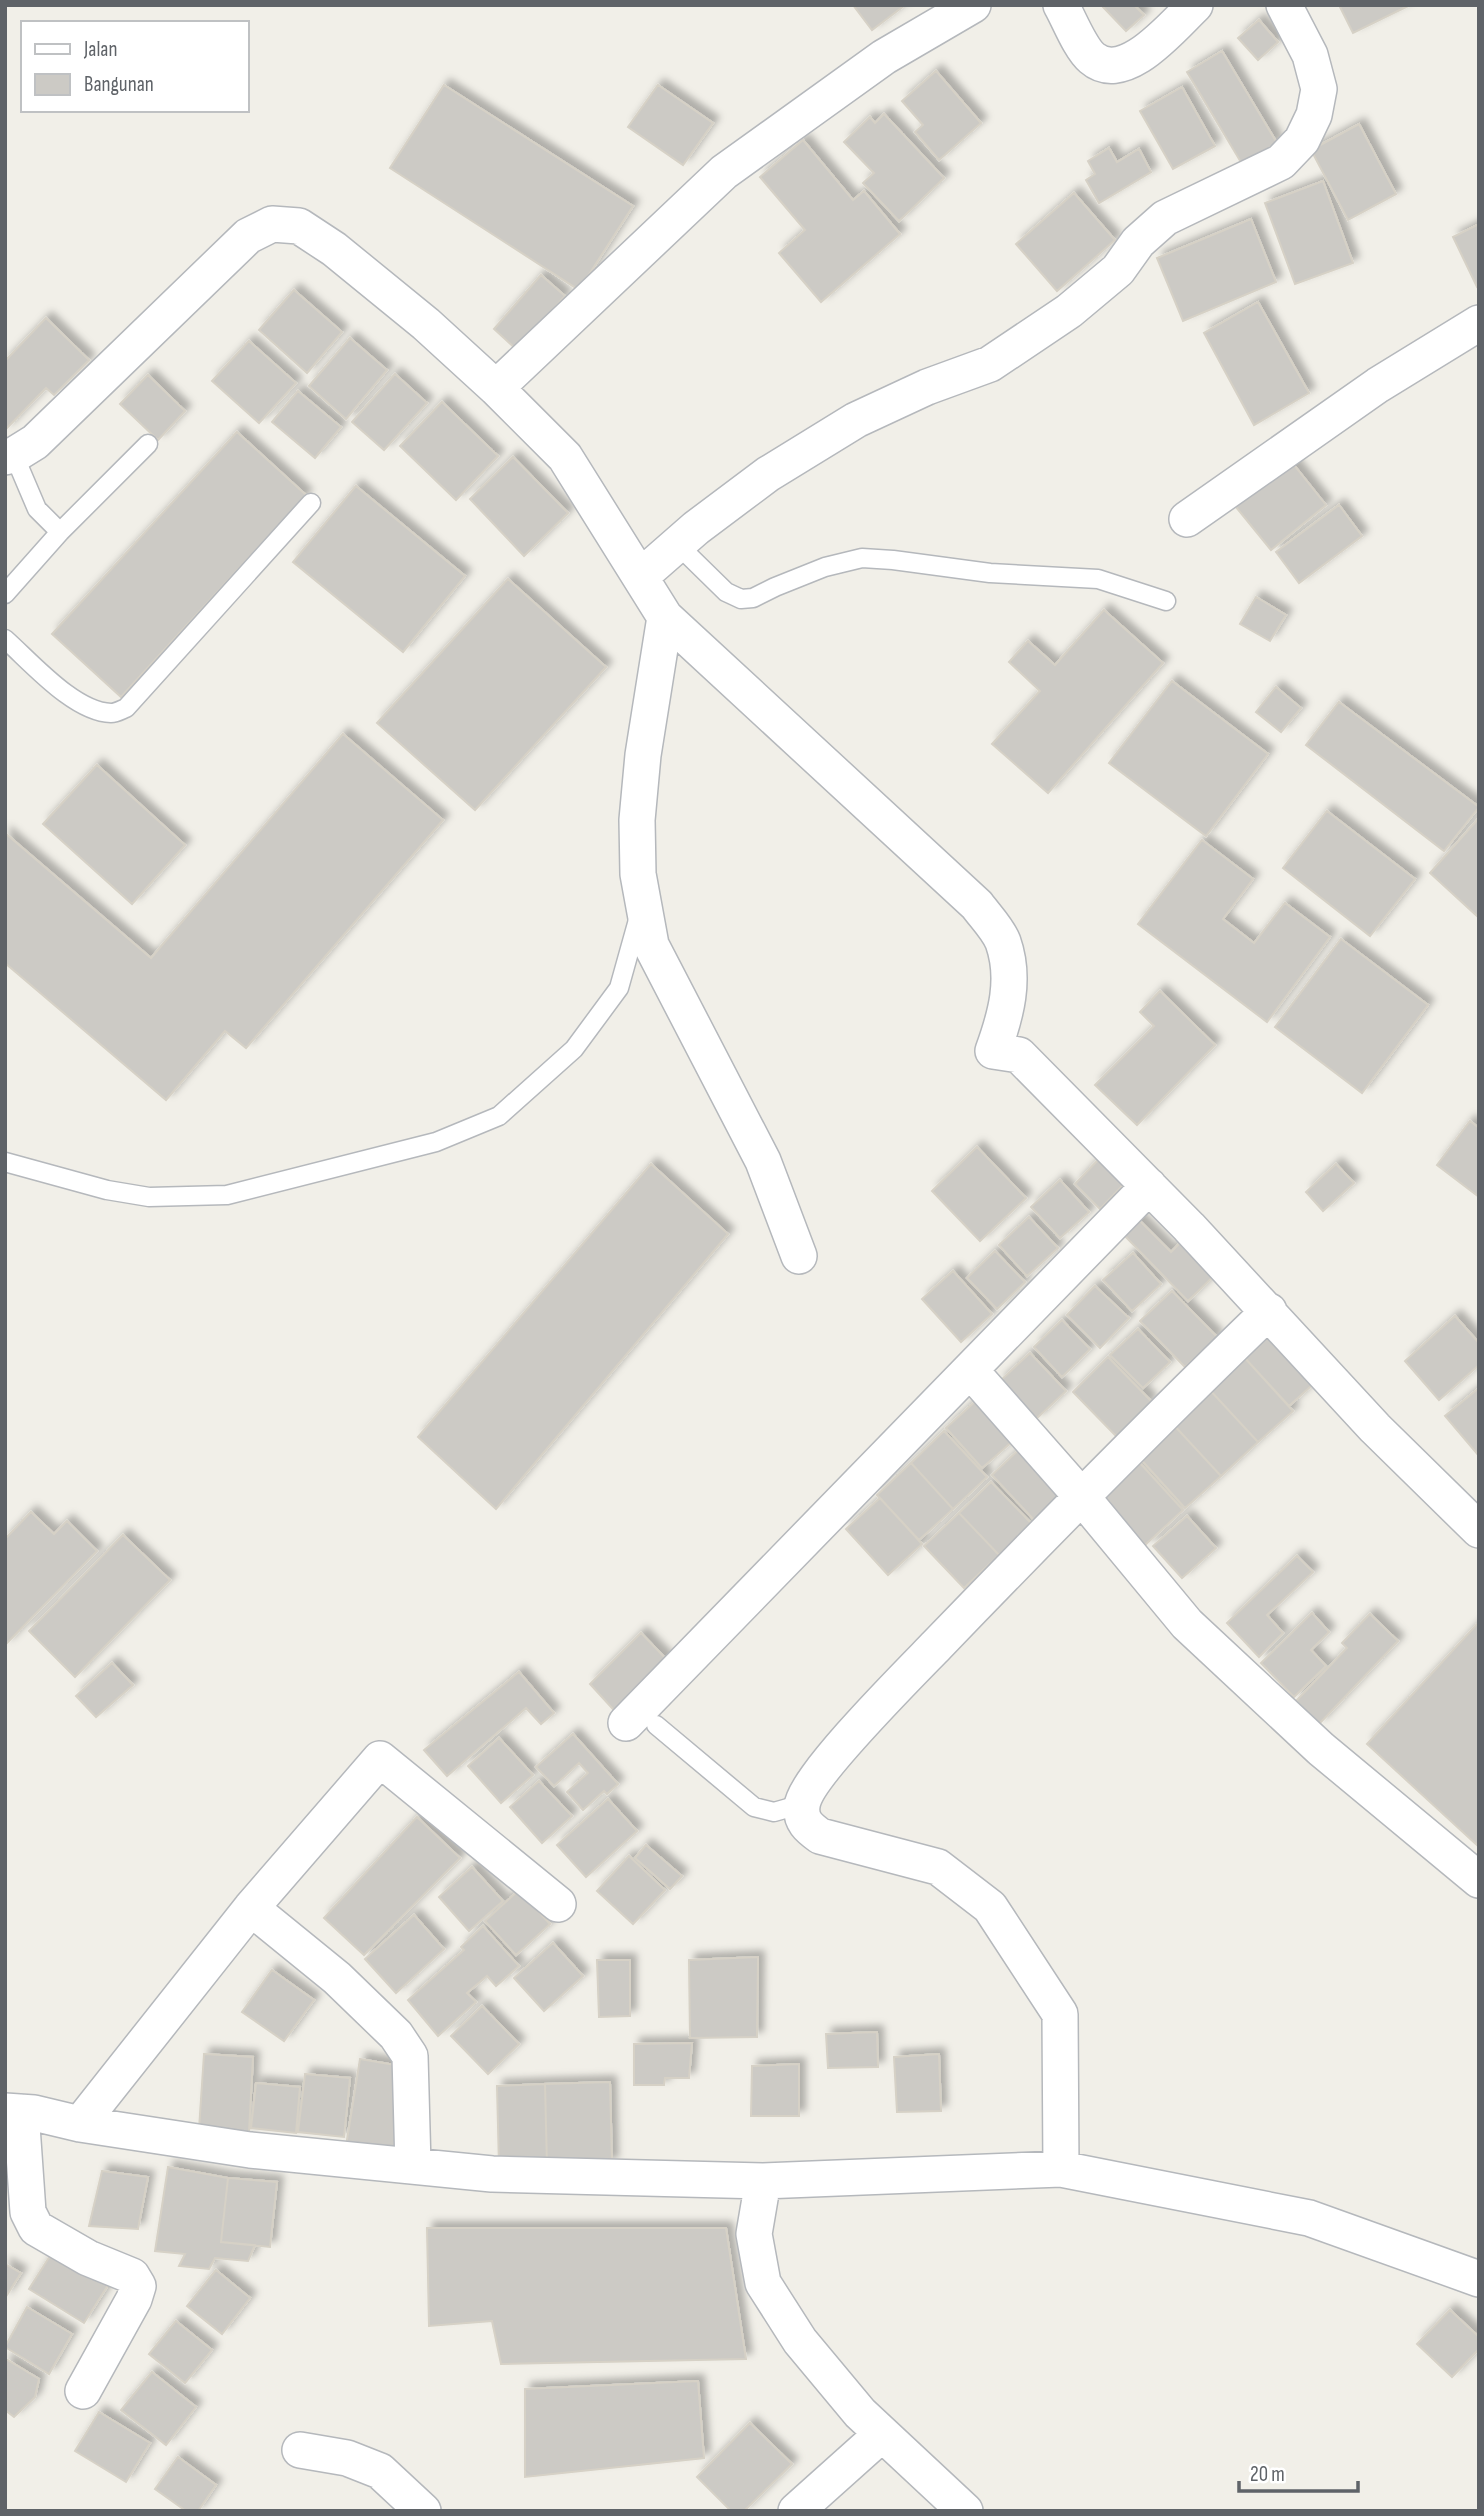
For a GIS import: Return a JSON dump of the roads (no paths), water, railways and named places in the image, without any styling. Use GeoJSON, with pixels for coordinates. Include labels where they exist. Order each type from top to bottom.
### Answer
{"type":"FeatureCollection","features":[{"type":"Feature","properties":{"kind":"street"},"geometry":{"type":"LineString","coordinates":[[496,388],[724,172],[884,57],[973,5]]}},
{"type":"Feature","properties":{"kind":"street"},"geometry":{"type":"LineString","coordinates":[[1061,5],[1089,56],[1104,66],[1124,65],[1142,54],[1195,5]]}},
{"type":"Feature","properties":{"kind":"street"},"geometry":{"type":"LineString","coordinates":[[640,577],[696,528],[768,474],[856,420],[927,387],[990,364],[1069,311],[1118,270],[1138,242],[1165,218],[1281,162],[1302,141],[1314,115],[1319,89],[1310,55],[1284,5]]}},
{"type":"Feature","properties":{"kind":"street"},"geometry":{"type":"LineString","coordinates":[[10,456],[35,442],[248,236],[272,224],[299,226],[334,249],[426,324],[496,388],[565,457],[665,617],[977,905],[1002,940],[1010,979],[1006,1014],[993,1051],[1019,1055],[1269,1311],[1376,1428],[1479,1530]]}},
{"type":"Feature","properties":{"kind":"street"},"geometry":{"type":"LineString","coordinates":[[1186,519],[1378,385],[1479,323]]}},
{"type":"Feature","properties":{"kind":"street"},"geometry":{"type":"LineString","coordinates":[[665,617],[643,755],[637,820],[638,874],[651,945],[763,1161],[799,1256]]}},
{"type":"Feature","properties":{"kind":"street"},"geometry":{"type":"LineString","coordinates":[[641,1724],[970,1370],[1149,1186]]}},
{"type":"Feature","properties":{"kind":"street"},"geometry":{"type":"LineString","coordinates":[[1061,2169],[1060,2014],[990,1906],[938,1867],[820,1836],[808,1828],[802,1817],[802,1804],[815,1782],[847,1741],[890,1693],[1081,1496],[1269,1311]]}},
{"type":"Feature","properties":{"kind":"street"},"geometry":{"type":"LineString","coordinates":[[970,1370],[1081,1496],[1186,1624],[1321,1749],[1479,1880]]}},
{"type":"Feature","properties":{"kind":"street"},"geometry":{"type":"LineString","coordinates":[[80,2124],[251,1908],[380,1759],[558,1904]]}},
{"type":"Feature","properties":{"kind":"street"},"geometry":{"type":"LineString","coordinates":[[251,1908],[337,1978],[396,2035],[410,2056],[413,2166]]}},
{"type":"Feature","properties":{"kind":"street"},"geometry":{"type":"LineString","coordinates":[[83,2391],[134,2299],[138,2286],[132,2276],[88,2258],[36,2228],[15,2187],[13,2111],[250,2150],[492,2174],[763,2181],[1061,2169],[1309,2218],[1479,2279]]}},
{"type":"Feature","properties":{"kind":"street"},"geometry":{"type":"LineString","coordinates":[[763,2181],[754,2234],[763,2283],[800,2341],[860,2413],[965,2511]]}},
{"type":"Feature","properties":{"kind":"street"},"geometry":{"type":"LineString","coordinates":[[796,2511],[882,2434]]}},
{"type":"Feature","properties":{"kind":"street"},"geometry":{"type":"LineString","coordinates":[[300,2450],[346,2458],[380,2471],[423,2511]]}},
{"type":"Feature","properties":{"kind":"lane"},"geometry":{"type":"LineString","coordinates":[[5,594],[60,532],[148,444]]}},
{"type":"Feature","properties":{"kind":"lane"},"geometry":{"type":"LineString","coordinates":[[10,456],[37,509],[60,532]]}},
{"type":"Feature","properties":{"kind":"lane"},"geometry":{"type":"LineString","coordinates":[[5,639],[76,700],[93,709],[113,713],[126,708],[311,503]]}},
{"type":"Feature","properties":{"kind":"lane"},"geometry":{"type":"LineString","coordinates":[[678,545],[726,592],[741,600],[753,598],[825,566],[862,558],[894,559],[990,573],[1098,579],[1166,601]]}},
{"type":"Feature","properties":{"kind":"lane"},"geometry":{"type":"LineString","coordinates":[[5,1161],[107,1190],[149,1197],[227,1195],[436,1142],[499,1116],[574,1049],[619,988],[643,903]]}},
{"type":"Feature","properties":{"kind":"lane"},"geometry":{"type":"LineString","coordinates":[[641,1724],[754,1807],[774,1812],[802,1804]]}}]}
